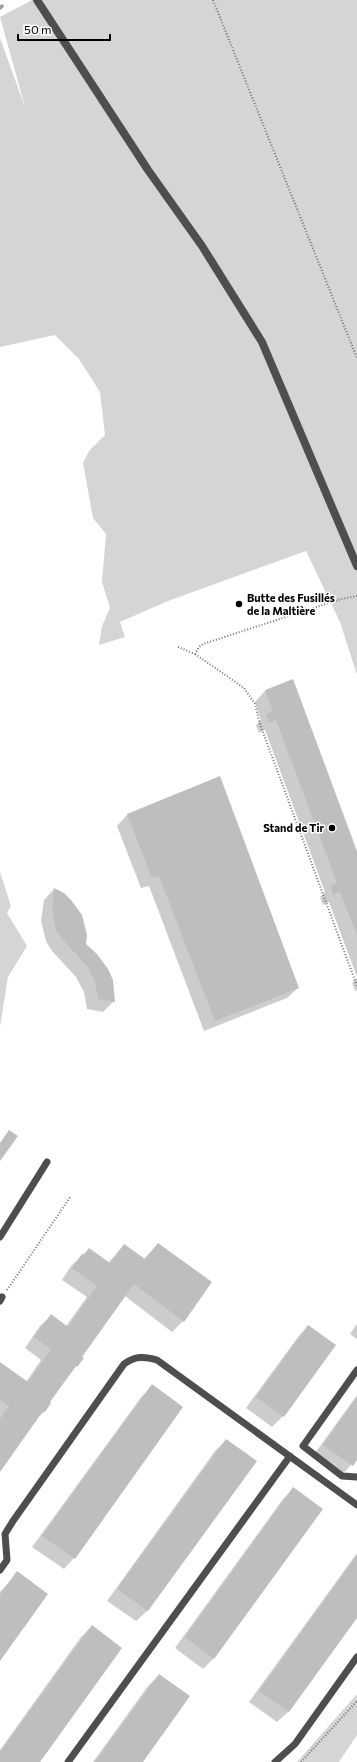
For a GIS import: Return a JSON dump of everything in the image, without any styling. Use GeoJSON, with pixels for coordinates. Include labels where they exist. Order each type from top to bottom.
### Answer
{"type":"FeatureCollection","features":[{"type":"Feature","properties":{"kind":"street"},"geometry":{"type":"LineString","coordinates":[[37,0],[148,170],[202,246],[262,342],[357,566]]}},
{"type":"Feature","properties":{"kind":"lane"},"geometry":{"type":"LineString","coordinates":[[0,1237],[47,1162]]}},
{"type":"Feature","properties":{"kind":"lane"},"geometry":{"type":"LineString","coordinates":[[0,1570],[7,1560],[5,1534],[124,1364],[137,1357],[148,1357],[156,1360],[357,1505]]}},
{"type":"Feature","properties":{"kind":"lane"},"geometry":{"type":"LineString","coordinates":[[357,1370],[303,1446],[342,1476],[357,1477]]}},
{"type":"Feature","properties":{"kind":"lane"},"geometry":{"type":"LineString","coordinates":[[68,1762],[290,1456]]}},
{"type":"Feature","properties":{"kind":"lane"},"geometry":{"type":"LineString","coordinates":[[275,1762],[295,1744],[357,1657]]}},
{"type":"Feature","properties":{"kind":"path"},"geometry":{"type":"LineString","coordinates":[[213,0],[357,358]]}},
{"type":"Feature","properties":{"kind":"path"},"geometry":{"type":"LineString","coordinates":[[195,654],[199,647],[203,644],[357,596]]}},
{"type":"Feature","properties":{"kind":"path"},"geometry":{"type":"LineString","coordinates":[[178,647],[195,654],[244,688],[255,704],[260,724],[357,986]]}},
{"type":"Feature","properties":{"kind":"path"},"geometry":{"type":"LineString","coordinates":[[1,1299],[71,1196]]}},
{"type":"Feature","properties":{"kind":"path"},"geometry":{"type":"LineString","coordinates":[[301,1762],[357,1701]]}},
{"type":"Feature","properties":{"kind":"shaded area"},"geometry":{"type":"Polygon","coordinates":[[[32,0],[357,0],[357,675],[340,622],[306,551],[168,601],[120,622],[125,637],[99,645],[102,626],[110,608],[102,582],[106,534],[93,518],[83,463],[89,451],[105,435],[100,392],[79,359],[55,335],[0,347],[0,38],[25,107],[0,17],[32,0]]]}},
{"type":"Feature","properties":{"kind":"shaded area"},"geometry":{"type":"Polygon","coordinates":[[[0,872],[11,906],[7,913],[27,946],[8,977],[0,1027],[0,872]]]}},
{"type":"Feature","properties":{"kind":"shaded area"},"geometry":{"type":"Polygon","coordinates":[[[357,1694],[357,1735],[339,1762],[297,1762],[357,1694]]]}},
{"type":"Feature","properties":{"kind":"building","name":"Stand de Tir"},"geometry":{"type":"Polygon","coordinates":[[[293,679],[357,851],[357,935],[340,892],[333,895],[330,886],[337,883],[276,720],[269,723],[266,714],[273,711],[265,690],[293,679]]]}},
{"type":"Feature","properties":{"kind":"building"},"geometry":{"type":"Polygon","coordinates":[[[220,776],[299,988],[215,1021],[159,876],[152,878],[127,814],[220,776]]]}},
{"type":"Feature","properties":{"kind":"building"},"geometry":{"type":"Polygon","coordinates":[[[54,888],[64,893],[82,915],[87,935],[86,944],[97,954],[108,969],[113,980],[115,1002],[98,999],[95,981],[87,966],[63,940],[56,930],[52,910],[54,888]]]}},
{"type":"Feature","properties":{"kind":"building"},"geometry":{"type":"Polygon","coordinates":[[[9,1130],[18,1136],[0,1161],[0,1143],[9,1130]]]}},
{"type":"Feature","properties":{"kind":"building"},"geometry":{"type":"Polygon","coordinates":[[[158,1243],[212,1282],[184,1322],[134,1284],[82,1357],[84,1358],[77,1367],[76,1366],[50,1402],[51,1403],[45,1412],[43,1411],[0,1472],[0,1419],[9,1406],[0,1400],[0,1362],[28,1382],[51,1349],[34,1337],[51,1314],[68,1327],[97,1286],[72,1268],[82,1254],[84,1255],[89,1248],[110,1263],[124,1244],[145,1259],[158,1243]]]}},
{"type":"Feature","properties":{"kind":"building"},"geometry":{"type":"Polygon","coordinates":[[[308,1325],[336,1345],[284,1417],[256,1397],[308,1325]]]}},
{"type":"Feature","properties":{"kind":"building"},"geometry":{"type":"Polygon","coordinates":[[[152,1384],[183,1407],[75,1559],[42,1536],[152,1384]]]}},
{"type":"Feature","properties":{"kind":"building"},"geometry":{"type":"Polygon","coordinates":[[[357,1397],[357,1460],[353,1466],[323,1445],[357,1397]]]}},
{"type":"Feature","properties":{"kind":"building"},"geometry":{"type":"Polygon","coordinates":[[[226,1439],[257,1461],[148,1611],[117,1589],[226,1439]]]}},
{"type":"Feature","properties":{"kind":"building"},"geometry":{"type":"Polygon","coordinates":[[[293,1487],[323,1509],[214,1659],[185,1637],[293,1487]]]}},
{"type":"Feature","properties":{"kind":"building"},"geometry":{"type":"Polygon","coordinates":[[[357,1555],[357,1618],[289,1712],[259,1691],[357,1555]]]}},
{"type":"Feature","properties":{"kind":"building"},"geometry":{"type":"Polygon","coordinates":[[[17,1571],[48,1594],[0,1661],[0,1595],[17,1571]]]}},
{"type":"Feature","properties":{"kind":"building"},"geometry":{"type":"Polygon","coordinates":[[[92,1625],[122,1648],[40,1762],[0,1762],[0,1752],[92,1625]]]}},
{"type":"Feature","properties":{"kind":"building"},"geometry":{"type":"Polygon","coordinates":[[[159,1674],[190,1696],[143,1762],[95,1762],[159,1674]]]}},
{"type":"Feature","properties":{"kind":"place","name":"Butte des Fusillés de la Maltière"},"geometry":{"type":"Point","coordinates":[239,604]}},
{"type":"Feature","properties":{"kind":"place","name":"Stand de Tir"},"geometry":{"type":"Point","coordinates":[332,828]}}]}
